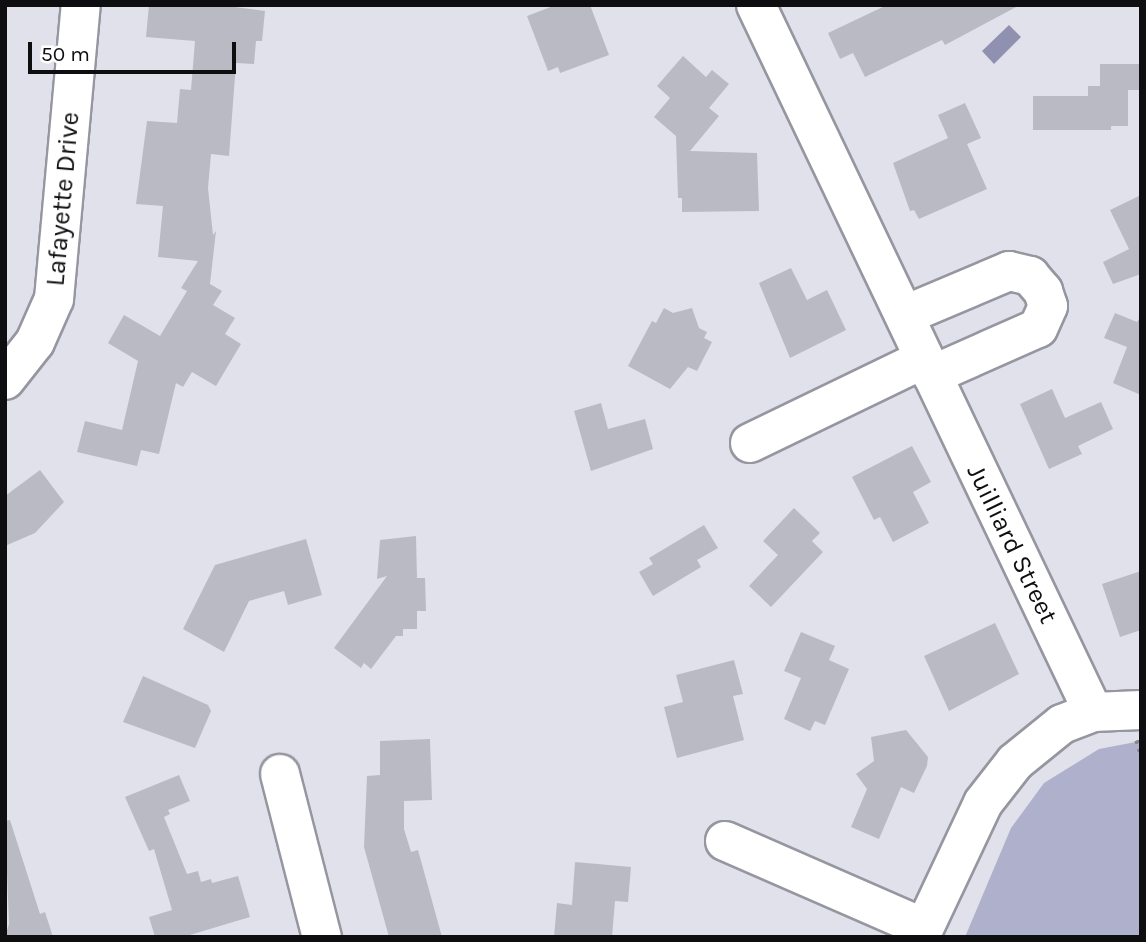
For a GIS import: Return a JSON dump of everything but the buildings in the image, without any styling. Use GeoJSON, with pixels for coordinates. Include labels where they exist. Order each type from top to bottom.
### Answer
{"type":"FeatureCollection","features":[{"type":"Feature","properties":{"kind":"street","name":"Lafayette Drive"},"geometry":{"type":"LineString","coordinates":[[5,380],[35,342],[54,299],[80,5]]}},
{"type":"Feature","properties":{"kind":"street","name":"Juilliard Street"},"geometry":{"type":"LineString","coordinates":[[756,5],[1093,712]]}},
{"type":"Feature","properties":{"kind":"street"},"geometry":{"type":"LineString","coordinates":[[750,443],[928,367],[1038,328],[1048,306],[1043,290],[1030,276],[1009,271],[905,315]]}},
{"type":"Feature","properties":{"kind":"street"},"geometry":{"type":"LineString","coordinates":[[725,841],[922,932],[983,803],[999,780],[1062,724],[1093,712],[1141,710]]}},
{"type":"Feature","properties":{"kind":"street"},"geometry":{"type":"LineString","coordinates":[[280,774],[322,937]]}},
{"type":"Feature","properties":{"kind":"shaded area"},"geometry":{"type":"Polygon","coordinates":[[[1009,25],[1021,37],[994,64],[982,51],[1009,25]]]}},
{"type":"Feature","properties":{"kind":"shaded area"},"geometry":{"type":"Polygon","coordinates":[[[1141,741],[1141,937],[965,937],[1011,828],[1044,783],[1099,749],[1141,741]]]}}]}
